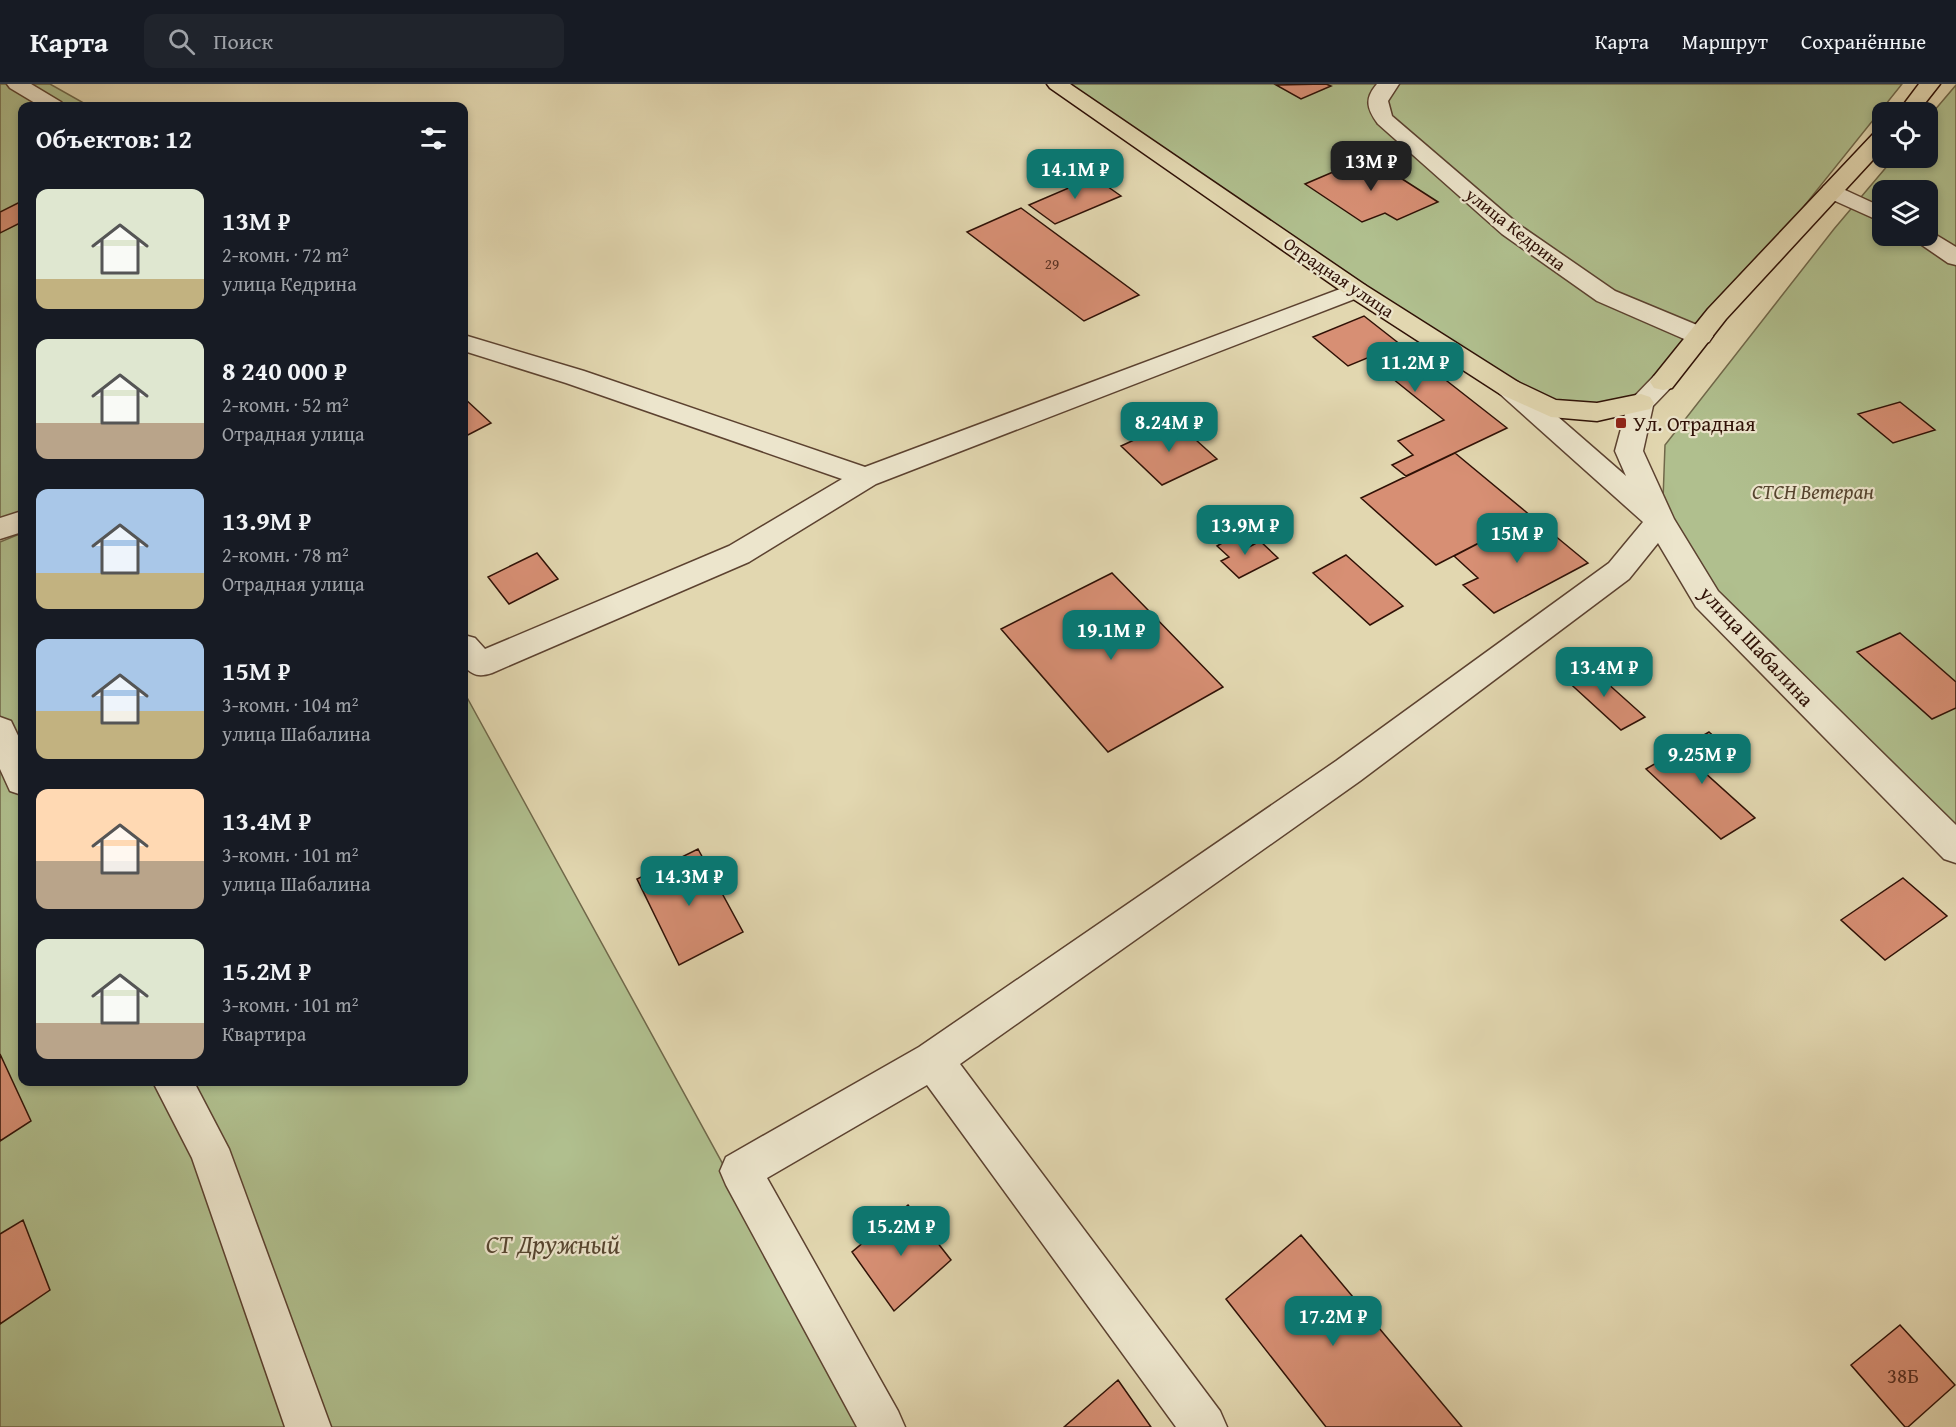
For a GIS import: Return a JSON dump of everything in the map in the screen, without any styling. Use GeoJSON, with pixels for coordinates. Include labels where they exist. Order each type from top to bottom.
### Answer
{"type":"FeatureCollection","features":[{"type":"Feature","properties":{"kind":"main road","name":"Отрадная улица"},"geometry":{"type":"LineString","coordinates":[[1057,84],[1356,290],[1509,388],[1551,408],[1597,412],[1641,403]]}},
{"type":"Feature","properties":{"kind":"main road"},"geometry":{"type":"LineString","coordinates":[[1916,102],[1930,84]]}},
{"type":"Feature","properties":{"kind":"main road"},"geometry":{"type":"LineString","coordinates":[[1663,382],[1717,314],[1872,149]]}},
{"type":"Feature","properties":{"kind":"street"},"geometry":{"type":"LineString","coordinates":[[17,84],[47,102]]}},
{"type":"Feature","properties":{"kind":"street","name":"улица Кедрина"},"geometry":{"type":"LineString","coordinates":[[1389,84],[1378,95],[1376,103],[1378,111],[1385,120],[1510,229],[1606,296],[1700,336]]}},
{"type":"Feature","properties":{"kind":"street"},"geometry":{"type":"LineString","coordinates":[[1832,191],[1872,210]]}},
{"type":"Feature","properties":{"kind":"street"},"geometry":{"type":"LineString","coordinates":[[1938,246],[1956,258]]}},
{"type":"Feature","properties":{"kind":"street"},"geometry":{"type":"LineString","coordinates":[[468,651],[481,664],[739,554],[866,477],[1356,290]]}},
{"type":"Feature","properties":{"kind":"street"},"geometry":{"type":"LineString","coordinates":[[468,344],[586,381],[866,477]]}},
{"type":"Feature","properties":{"kind":"street"},"geometry":{"type":"LineString","coordinates":[[1641,403],[1663,382]]}},
{"type":"Feature","properties":{"kind":"street"},"geometry":{"type":"LineString","coordinates":[[882,1427],[740,1171],[933,1060],[1348,771],[1619,571],[1660,521],[1509,388]]}},
{"type":"Feature","properties":{"kind":"street","name":"улица Шабалина"},"geometry":{"type":"LineString","coordinates":[[1641,403],[1629,451],[1660,521],[1707,599],[1956,848]]}},
{"type":"Feature","properties":{"kind":"street"},"geometry":{"type":"LineString","coordinates":[[0,529],[18,522]]}},
{"type":"Feature","properties":{"kind":"street"},"geometry":{"type":"LineString","coordinates":[[0,730],[18,772]]}},
{"type":"Feature","properties":{"kind":"street"},"geometry":{"type":"LineString","coordinates":[[933,1060],[1204,1427]]}},
{"type":"Feature","properties":{"kind":"street"},"geometry":{"type":"LineString","coordinates":[[175,1086],[209,1149],[308,1427]]}},
{"type":"Feature","properties":{"kind":"green space"},"geometry":{"type":"Polygon","coordinates":[[[0,84],[50,84],[82,102],[18,102],[18,513],[0,520],[0,84]]]}},
{"type":"Feature","properties":{"kind":"green space"},"geometry":{"type":"Polygon","coordinates":[[[1057,84],[1902,84],[1888,102],[1872,102],[1872,121],[1663,382],[1597,412],[1509,388],[1057,84]]]}},
{"type":"Feature","properties":{"kind":"green space","name":"СТСН Ветеран"},"geometry":{"type":"Polygon","coordinates":[[[1956,85],[1956,855],[1774,660],[1662,527],[1665,445],[1834,229],[1872,184],[1872,246],[1938,246],[1938,180],[1875,180],[1886,168],[1938,168],[1938,106],[1956,85]]]}},
{"type":"Feature","properties":{"kind":"green space","name":"СТ Дружный"},"geometry":{"type":"Polygon","coordinates":[[[18,535],[18,1086],[468,1086],[468,699],[867,1427],[0,1427],[0,542],[18,535]]]}},
{"type":"Feature","properties":{"kind":"building"},"geometry":{"type":"Polygon","coordinates":[[[1326,84],[1331,86],[1301,99],[1276,85],[1326,84]]]}},
{"type":"Feature","properties":{"kind":"building"},"geometry":{"type":"Polygon","coordinates":[[[1368,157],[1438,202],[1397,220],[1385,213],[1362,222],[1305,184],[1368,157]]]}},
{"type":"Feature","properties":{"kind":"building"},"geometry":{"type":"Polygon","coordinates":[[[1094,177],[1121,196],[1055,224],[1029,205],[1094,177]]]}},
{"type":"Feature","properties":{"kind":"building"},"geometry":{"type":"Polygon","coordinates":[[[18,203],[18,224],[0,233],[0,212],[18,203]]]}},
{"type":"Feature","properties":{"kind":"building"},"geometry":{"type":"Polygon","coordinates":[[[1021,208],[1139,295],[1084,321],[967,232],[1021,208]]]}},
{"type":"Feature","properties":{"kind":"building"},"geometry":{"type":"Polygon","coordinates":[[[1364,316],[1507,428],[1406,476],[1392,465],[1413,455],[1398,441],[1444,420],[1367,358],[1348,366],[1313,337],[1364,316]]]}},
{"type":"Feature","properties":{"kind":"building"},"geometry":{"type":"Polygon","coordinates":[[[468,402],[491,423],[468,435],[468,402]]]}},
{"type":"Feature","properties":{"kind":"building"},"geometry":{"type":"Polygon","coordinates":[[[1900,402],[1935,430],[1893,443],[1858,414],[1900,402]]]}},
{"type":"Feature","properties":{"kind":"building"},"geometry":{"type":"Polygon","coordinates":[[[1175,421],[1217,459],[1162,485],[1121,446],[1175,421]]]}},
{"type":"Feature","properties":{"kind":"building"},"geometry":{"type":"Polygon","coordinates":[[[1455,453],[1531,516],[1436,565],[1361,498],[1455,453]]]}},
{"type":"Feature","properties":{"kind":"building"},"geometry":{"type":"Polygon","coordinates":[[[1531,516],[1588,563],[1494,613],[1463,585],[1478,578],[1454,556],[1531,516]]]}},
{"type":"Feature","properties":{"kind":"building"},"geometry":{"type":"Polygon","coordinates":[[[1236,535],[1249,547],[1260,541],[1278,558],[1239,578],[1221,561],[1229,557],[1217,546],[1236,535]]]}},
{"type":"Feature","properties":{"kind":"building"},"geometry":{"type":"Polygon","coordinates":[[[537,553],[558,579],[509,604],[488,577],[537,553]]]}},
{"type":"Feature","properties":{"kind":"building"},"geometry":{"type":"Polygon","coordinates":[[[1346,555],[1403,606],[1370,625],[1313,573],[1346,555]]]}},
{"type":"Feature","properties":{"kind":"building"},"geometry":{"type":"Polygon","coordinates":[[[1112,573],[1223,687],[1108,752],[1001,629],[1112,573]]]}},
{"type":"Feature","properties":{"kind":"building"},"geometry":{"type":"Polygon","coordinates":[[[1900,633],[1956,682],[1956,708],[1932,719],[1857,652],[1900,633]]]}},
{"type":"Feature","properties":{"kind":"building"},"geometry":{"type":"Polygon","coordinates":[[[1587,665],[1645,717],[1621,730],[1564,678],[1587,665]]]}},
{"type":"Feature","properties":{"kind":"building"},"geometry":{"type":"Polygon","coordinates":[[[1709,732],[1733,753],[1703,771],[1755,818],[1721,839],[1646,769],[1709,732]]]}},
{"type":"Feature","properties":{"kind":"building"},"geometry":{"type":"Polygon","coordinates":[[[698,849],[743,932],[679,965],[637,879],[698,849]]]}},
{"type":"Feature","properties":{"kind":"building"},"geometry":{"type":"Polygon","coordinates":[[[1903,878],[1947,916],[1885,960],[1841,920],[1903,878]]]}},
{"type":"Feature","properties":{"kind":"building"},"geometry":{"type":"Polygon","coordinates":[[[0,1054],[31,1121],[0,1141],[0,1054]]]}},
{"type":"Feature","properties":{"kind":"building"},"geometry":{"type":"Polygon","coordinates":[[[908,1205],[951,1260],[894,1311],[852,1252],[908,1205]]]}},
{"type":"Feature","properties":{"kind":"building"},"geometry":{"type":"Polygon","coordinates":[[[23,1220],[50,1290],[0,1324],[0,1234],[23,1220]]]}},
{"type":"Feature","properties":{"kind":"building"},"geometry":{"type":"Polygon","coordinates":[[[1301,1235],[1462,1427],[1326,1427],[1226,1299],[1301,1235]]]}},
{"type":"Feature","properties":{"kind":"building"},"geometry":{"type":"Polygon","coordinates":[[[1900,1325],[1955,1385],[1908,1427],[1905,1427],[1851,1365],[1900,1325]]]}},
{"type":"Feature","properties":{"kind":"building"},"geometry":{"type":"Polygon","coordinates":[[[1118,1380],[1151,1427],[1064,1427],[1118,1380]]]}},
{"type":"Feature","properties":{"kind":"place","name":"Ул. Отрадная"},"geometry":{"type":"Point","coordinates":[1621,423]}}]}
